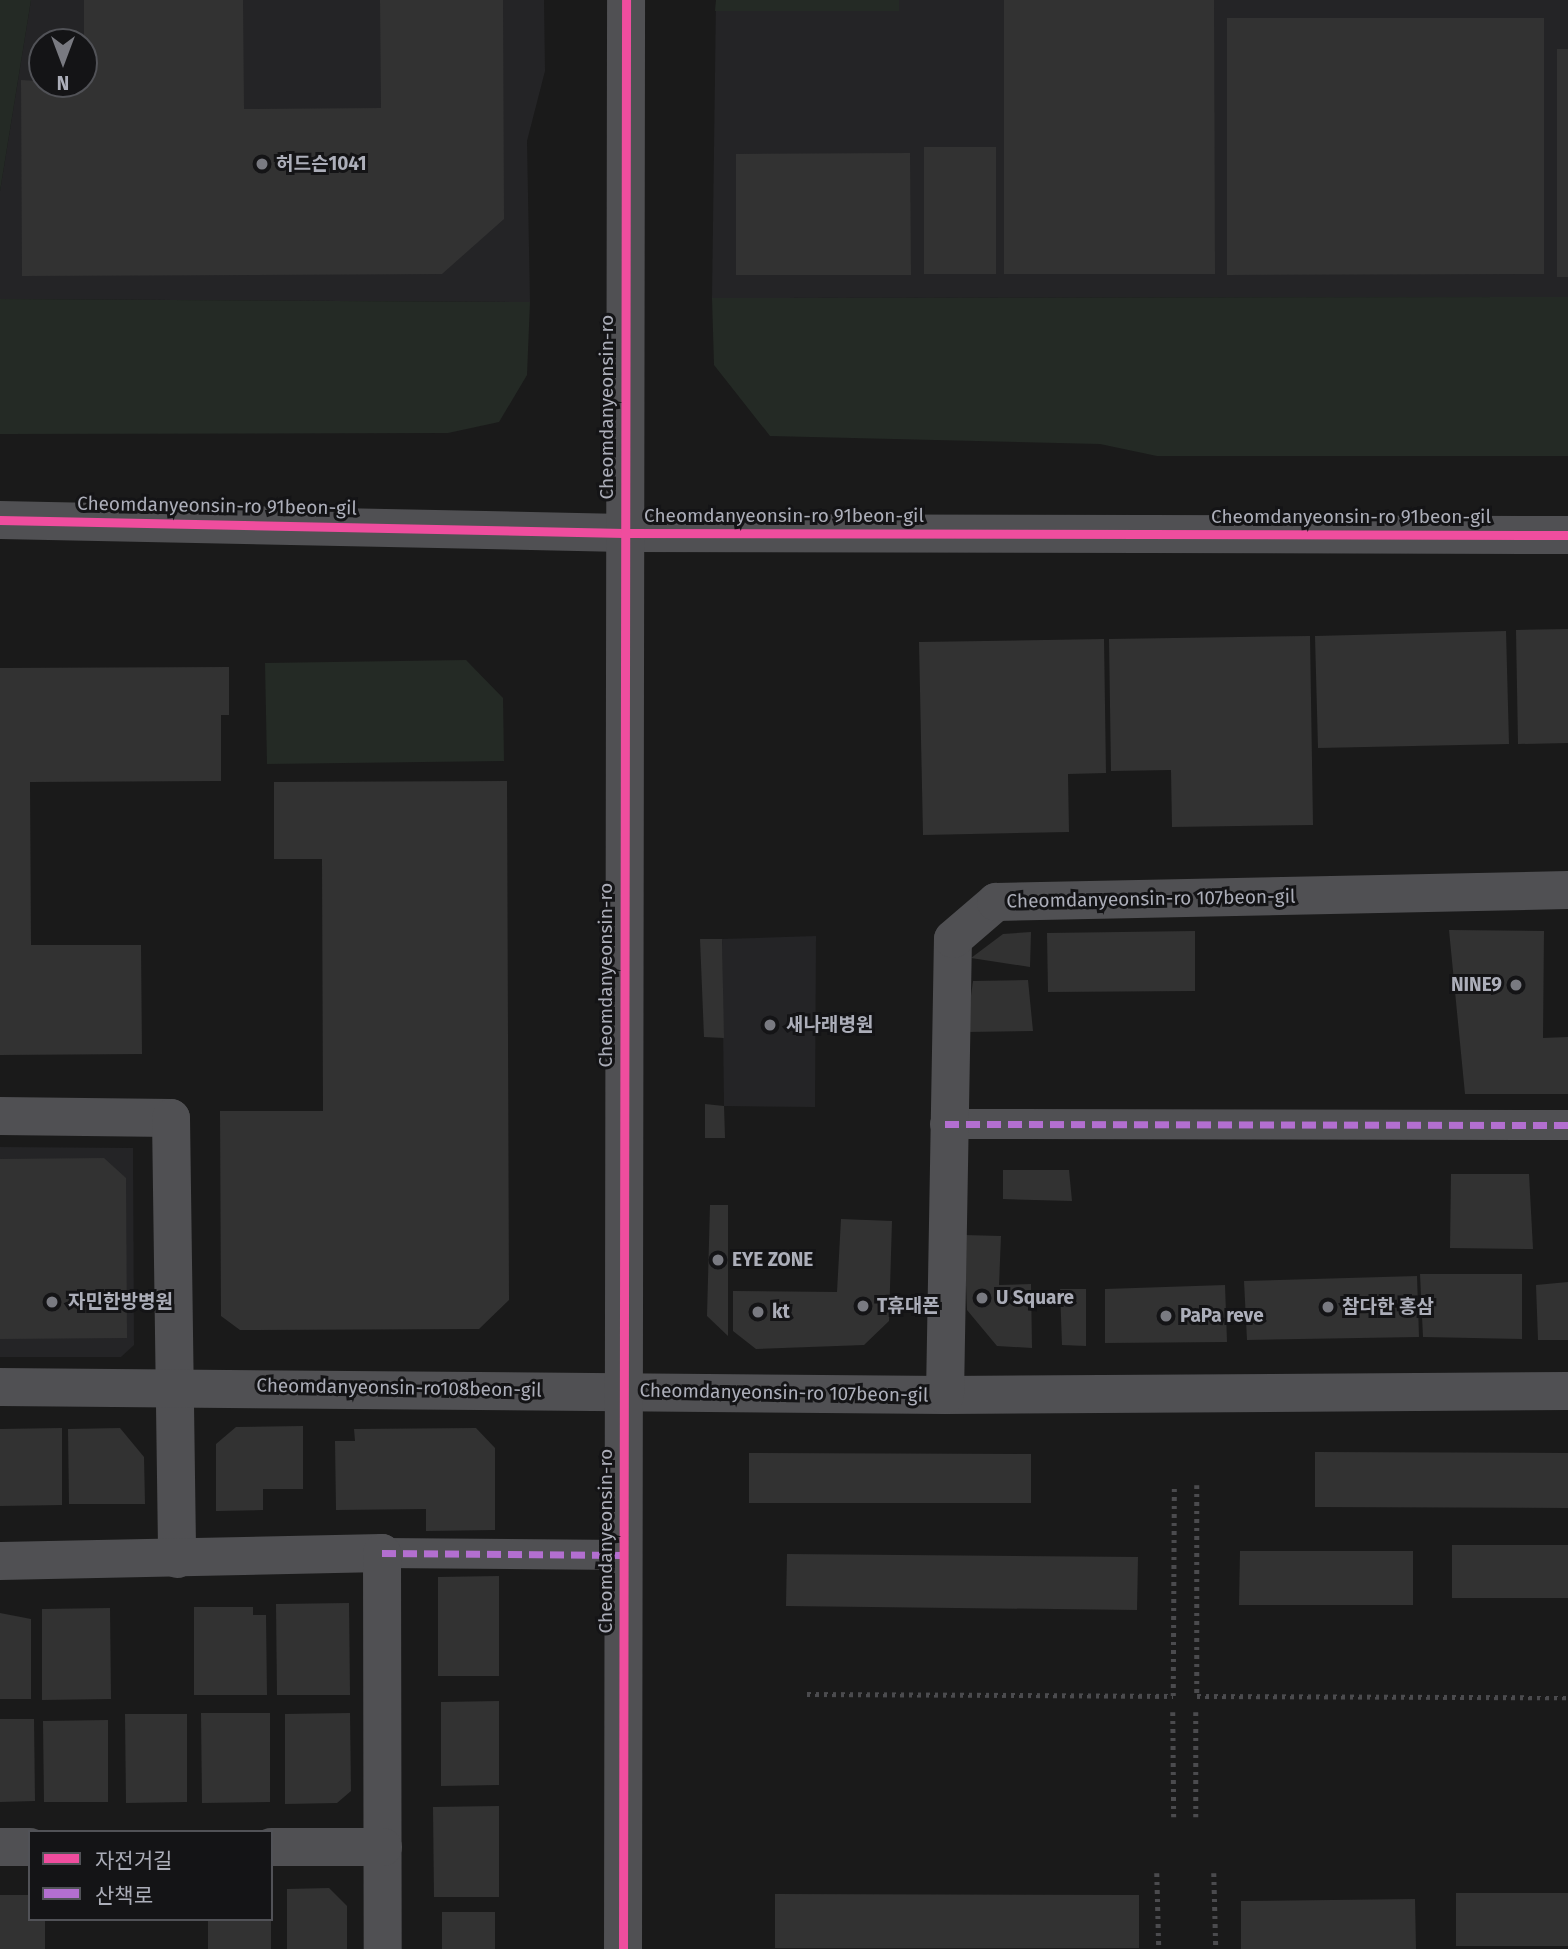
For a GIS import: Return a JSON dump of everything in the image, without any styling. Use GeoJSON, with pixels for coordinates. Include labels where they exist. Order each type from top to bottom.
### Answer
{"type":"FeatureCollection","features":[{"type":"Feature","properties":{"kind":"street","name":"Cheomdanyeonsin-ro"},"geometry":{"type":"LineString","coordinates":[[623,1949],[626,0]]}},
{"type":"Feature","properties":{"kind":"street"},"geometry":{"type":"LineString","coordinates":[[0,499],[11,524]]}},
{"type":"Feature","properties":{"kind":"street","name":"Cheomdanyeonsin-ro 91beon-gil"},"geometry":{"type":"LineString","coordinates":[[11,524],[624,533],[1568,534]]}},
{"type":"Feature","properties":{"kind":"street","name":"Cheomdanyeonsin-ro 107beon-gil"},"geometry":{"type":"LineString","coordinates":[[945,1395],[945,1124],[953,939],[996,902],[1568,890]]}},
{"type":"Feature","properties":{"kind":"street"},"geometry":{"type":"LineString","coordinates":[[0,1116],[171,1118],[177,1559]]}},
{"type":"Feature","properties":{"kind":"street"},"geometry":{"type":"LineString","coordinates":[[945,1124],[1568,1125]]}},
{"type":"Feature","properties":{"kind":"street","name":"Cheomdanyeonsin-ro108beon-gil"},"geometry":{"type":"LineString","coordinates":[[0,1387],[174,1384],[624,1391]]}},
{"type":"Feature","properties":{"kind":"street","name":"Cheomdanyeonsin-ro 107beon-gil"},"geometry":{"type":"LineString","coordinates":[[624,1391],[945,1395],[1568,1391]]}},
{"type":"Feature","properties":{"kind":"street"},"geometry":{"type":"LineString","coordinates":[[382,1553],[383,1949]]}},
{"type":"Feature","properties":{"kind":"street"},"geometry":{"type":"LineString","coordinates":[[0,1561],[382,1553],[624,1555]]}},
{"type":"Feature","properties":{"kind":"street"},"geometry":{"type":"LineString","coordinates":[[0,1847],[28,1847]]}},
{"type":"Feature","properties":{"kind":"street"},"geometry":{"type":"LineString","coordinates":[[273,1847],[383,1847]]}},
{"type":"Feature","properties":{"kind":"path"},"geometry":{"type":"LineString","coordinates":[[1197,1485],[1197,1696],[1568,1697]]}},
{"type":"Feature","properties":{"kind":"path"},"geometry":{"type":"LineString","coordinates":[[807,1694],[1173,1696],[1174,1486]]}},
{"type":"Feature","properties":{"kind":"path"},"geometry":{"type":"LineString","coordinates":[[1173,1712],[1174,1817]]}},
{"type":"Feature","properties":{"kind":"path"},"geometry":{"type":"LineString","coordinates":[[1196,1712],[1196,1817]]}},
{"type":"Feature","properties":{"kind":"path"},"geometry":{"type":"LineString","coordinates":[[1157,1872],[1159,1949]]}},
{"type":"Feature","properties":{"kind":"path"},"geometry":{"type":"LineString","coordinates":[[1214,1873],[1216,1949]]}},
{"type":"Feature","properties":{"kind":"shaded area"},"geometry":{"type":"Polygon","coordinates":[[[0,0],[31,0],[0,191],[0,0]]]}},
{"type":"Feature","properties":{"kind":"shaded area","name":"허드슨1041"},"geometry":{"type":"Polygon","coordinates":[[[31,0],[544,0],[545,71],[527,141],[530,302],[0,299],[0,191],[31,0]]]}},
{"type":"Feature","properties":{"kind":"shaded area"},"geometry":{"type":"Polygon","coordinates":[[[716,0],[1568,0],[1568,297],[712,298],[716,0]]]}},
{"type":"Feature","properties":{"kind":"shaded area"},"geometry":{"type":"Polygon","coordinates":[[[716,0],[899,0],[899,11],[715,11],[716,0]]]}},
{"type":"Feature","properties":{"kind":"shaded area"},"geometry":{"type":"Polygon","coordinates":[[[1568,297],[1568,456],[1157,456],[1100,444],[770,436],[714,365],[712,298],[1568,297]]]}},
{"type":"Feature","properties":{"kind":"shaded area"},"geometry":{"type":"Polygon","coordinates":[[[0,299],[530,302],[527,375],[499,422],[448,433],[0,434],[0,299]]]}},
{"type":"Feature","properties":{"kind":"shaded area"},"geometry":{"type":"Polygon","coordinates":[[[466,660],[503,698],[504,761],[267,764],[265,663],[466,660]]]}},
{"type":"Feature","properties":{"kind":"shaded area","name":"새나래병원"},"geometry":{"type":"Polygon","coordinates":[[[816,936],[815,1107],[724,1106],[722,939],[816,936]]]}},
{"type":"Feature","properties":{"kind":"shaded area"},"geometry":{"type":"Polygon","coordinates":[[[0,1147],[133,1148],[134,1345],[121,1357],[0,1357],[0,1147]]]}},
{"type":"Feature","properties":{"kind":"building","name":"허드슨1041"},"geometry":{"type":"Polygon","coordinates":[[[84,0],[243,0],[244,109],[381,108],[380,0],[503,0],[504,219],[442,274],[22,276],[21,80],[28,80],[28,98],[98,98],[98,28],[84,28],[84,0]]]}},
{"type":"Feature","properties":{"kind":"building"},"geometry":{"type":"Polygon","coordinates":[[[1004,0],[1214,0],[1215,274],[1004,274],[1004,0]]]}},
{"type":"Feature","properties":{"kind":"building"},"geometry":{"type":"Polygon","coordinates":[[[1227,18],[1544,18],[1544,274],[1227,275],[1227,18]]]}},
{"type":"Feature","properties":{"kind":"building"},"geometry":{"type":"Polygon","coordinates":[[[1557,49],[1568,49],[1568,277],[1557,277],[1557,49]]]}},
{"type":"Feature","properties":{"kind":"building"},"geometry":{"type":"Polygon","coordinates":[[[924,147],[996,147],[996,274],[924,274],[924,147]]]}},
{"type":"Feature","properties":{"kind":"building"},"geometry":{"type":"Polygon","coordinates":[[[910,153],[911,275],[736,275],[736,154],[910,153]]]}},
{"type":"Feature","properties":{"kind":"building"},"geometry":{"type":"Polygon","coordinates":[[[1568,629],[1568,743],[1518,744],[1516,630],[1568,629]]]}},
{"type":"Feature","properties":{"kind":"building"},"geometry":{"type":"Polygon","coordinates":[[[1506,631],[1509,744],[1318,748],[1315,636],[1506,631]]]}},
{"type":"Feature","properties":{"kind":"building"},"geometry":{"type":"Polygon","coordinates":[[[1310,636],[1313,825],[1172,827],[1171,770],[1111,771],[1109,639],[1310,636]]]}},
{"type":"Feature","properties":{"kind":"building"},"geometry":{"type":"Polygon","coordinates":[[[1104,639],[1106,773],[1068,774],[1069,832],[923,835],[919,642],[1104,639]]]}},
{"type":"Feature","properties":{"kind":"building"},"geometry":{"type":"Polygon","coordinates":[[[229,667],[229,715],[221,715],[221,781],[30,782],[31,945],[141,945],[142,1054],[0,1055],[0,668],[229,667]]]}},
{"type":"Feature","properties":{"kind":"building"},"geometry":{"type":"Polygon","coordinates":[[[507,781],[509,1300],[479,1329],[240,1330],[221,1316],[220,1111],[323,1111],[322,859],[274,859],[274,782],[507,781]]]}},
{"type":"Feature","properties":{"kind":"building"},"geometry":{"type":"Polygon","coordinates":[[[1449,930],[1544,931],[1543,1038],[1568,1037],[1568,1094],[1465,1094],[1449,930]]]}},
{"type":"Feature","properties":{"kind":"building"},"geometry":{"type":"Polygon","coordinates":[[[1195,931],[1195,991],[1048,992],[1047,933],[1195,931]]]}},
{"type":"Feature","properties":{"kind":"building"},"geometry":{"type":"Polygon","coordinates":[[[1031,932],[1030,967],[971,958],[1003,934],[1031,932]]]}},
{"type":"Feature","properties":{"kind":"building"},"geometry":{"type":"Polygon","coordinates":[[[700,939],[722,939],[724,1038],[704,1037],[700,939]]]}},
{"type":"Feature","properties":{"kind":"building"},"geometry":{"type":"Polygon","coordinates":[[[1028,980],[1033,1031],[966,1032],[973,981],[1028,980]]]}},
{"type":"Feature","properties":{"kind":"building"},"geometry":{"type":"Polygon","coordinates":[[[705,1104],[724,1106],[725,1138],[705,1138],[705,1104]]]}},
{"type":"Feature","properties":{"kind":"building"},"geometry":{"type":"Polygon","coordinates":[[[104,1158],[126,1178],[127,1338],[0,1339],[0,1159],[104,1158]]]}},
{"type":"Feature","properties":{"kind":"building"},"geometry":{"type":"Polygon","coordinates":[[[1003,1170],[1069,1170],[1072,1201],[1003,1199],[1003,1170]]]}},
{"type":"Feature","properties":{"kind":"building"},"geometry":{"type":"Polygon","coordinates":[[[1451,1174],[1529,1174],[1533,1249],[1450,1248],[1451,1174]]]}},
{"type":"Feature","properties":{"kind":"building","name":"EYE ZONE"},"geometry":{"type":"Polygon","coordinates":[[[710,1205],[728,1205],[728,1336],[707,1316],[710,1205]]]}},
{"type":"Feature","properties":{"kind":"building"},"geometry":{"type":"Polygon","coordinates":[[[841,1219],[892,1221],[889,1321],[864,1345],[756,1349],[733,1331],[733,1291],[837,1292],[841,1219]]]}},
{"type":"Feature","properties":{"kind":"building"},"geometry":{"type":"Polygon","coordinates":[[[964,1235],[1001,1236],[999,1285],[1031,1284],[1032,1348],[997,1346],[967,1310],[964,1235]]]}},
{"type":"Feature","properties":{"kind":"building"},"geometry":{"type":"Polygon","coordinates":[[[1420,1274],[1522,1274],[1522,1339],[1423,1337],[1420,1274]]]}},
{"type":"Feature","properties":{"kind":"building"},"geometry":{"type":"Polygon","coordinates":[[[1417,1276],[1419,1337],[1247,1340],[1244,1281],[1417,1276]]]}},
{"type":"Feature","properties":{"kind":"building"},"geometry":{"type":"Polygon","coordinates":[[[1568,1282],[1568,1340],[1538,1340],[1536,1285],[1568,1282]]]}},
{"type":"Feature","properties":{"kind":"building"},"geometry":{"type":"Polygon","coordinates":[[[1225,1285],[1227,1342],[1105,1343],[1105,1289],[1225,1285]]]}},
{"type":"Feature","properties":{"kind":"building"},"geometry":{"type":"Polygon","coordinates":[[[1060,1289],[1086,1289],[1086,1346],[1062,1345],[1060,1289]]]}},
{"type":"Feature","properties":{"kind":"building"},"geometry":{"type":"Polygon","coordinates":[[[303,1426],[303,1489],[263,1489],[263,1510],[216,1511],[216,1444],[236,1427],[303,1426]]]}},
{"type":"Feature","properties":{"kind":"building"},"geometry":{"type":"Polygon","coordinates":[[[62,1428],[62,1505],[0,1506],[0,1429],[62,1428]]]}},
{"type":"Feature","properties":{"kind":"building"},"geometry":{"type":"Polygon","coordinates":[[[120,1428],[144,1457],[145,1504],[69,1504],[68,1429],[120,1428]]]}},
{"type":"Feature","properties":{"kind":"building"},"geometry":{"type":"Polygon","coordinates":[[[476,1428],[495,1448],[495,1530],[426,1531],[426,1509],[336,1510],[335,1441],[355,1441],[354,1429],[476,1428]]]}},
{"type":"Feature","properties":{"kind":"building"},"geometry":{"type":"Polygon","coordinates":[[[1315,1452],[1568,1453],[1568,1508],[1315,1507],[1315,1452]]]}},
{"type":"Feature","properties":{"kind":"building"},"geometry":{"type":"Polygon","coordinates":[[[749,1453],[1031,1454],[1031,1503],[749,1503],[749,1453]]]}},
{"type":"Feature","properties":{"kind":"building"},"geometry":{"type":"Polygon","coordinates":[[[1452,1545],[1568,1545],[1568,1598],[1452,1598],[1452,1545]]]}},
{"type":"Feature","properties":{"kind":"building"},"geometry":{"type":"Polygon","coordinates":[[[1240,1551],[1413,1551],[1413,1605],[1239,1605],[1240,1551]]]}},
{"type":"Feature","properties":{"kind":"building"},"geometry":{"type":"Polygon","coordinates":[[[787,1554],[1138,1557],[1137,1610],[786,1606],[787,1554]]]}},
{"type":"Feature","properties":{"kind":"building"},"geometry":{"type":"Polygon","coordinates":[[[499,1576],[499,1676],[438,1676],[438,1577],[499,1576]]]}},
{"type":"Feature","properties":{"kind":"building"},"geometry":{"type":"Polygon","coordinates":[[[349,1603],[350,1695],[277,1695],[276,1604],[349,1603]]]}},
{"type":"Feature","properties":{"kind":"building"},"geometry":{"type":"Polygon","coordinates":[[[194,1607],[253,1607],[253,1615],[266,1615],[267,1695],[194,1695],[194,1607]]]}},
{"type":"Feature","properties":{"kind":"building"},"geometry":{"type":"Polygon","coordinates":[[[110,1608],[111,1699],[42,1700],[42,1609],[110,1608]]]}},
{"type":"Feature","properties":{"kind":"building"},"geometry":{"type":"Polygon","coordinates":[[[0,1613],[31,1619],[31,1699],[0,1699],[0,1613]]]}},
{"type":"Feature","properties":{"kind":"building"},"geometry":{"type":"Polygon","coordinates":[[[499,1701],[499,1785],[441,1786],[441,1702],[499,1701]]]}},
{"type":"Feature","properties":{"kind":"building"},"geometry":{"type":"Polygon","coordinates":[[[201,1713],[270,1713],[270,1802],[202,1803],[201,1713]]]}},
{"type":"Feature","properties":{"kind":"building"},"geometry":{"type":"Polygon","coordinates":[[[350,1713],[351,1791],[337,1803],[285,1804],[285,1714],[350,1713]]]}},
{"type":"Feature","properties":{"kind":"building"},"geometry":{"type":"Polygon","coordinates":[[[125,1714],[187,1714],[187,1802],[126,1803],[125,1714]]]}},
{"type":"Feature","properties":{"kind":"building"},"geometry":{"type":"Polygon","coordinates":[[[0,1719],[34,1719],[35,1801],[0,1802],[0,1719]]]}},
{"type":"Feature","properties":{"kind":"building"},"geometry":{"type":"Polygon","coordinates":[[[108,1720],[108,1802],[44,1802],[43,1721],[108,1720]]]}},
{"type":"Feature","properties":{"kind":"building"},"geometry":{"type":"Polygon","coordinates":[[[499,1806],[499,1897],[434,1897],[433,1807],[499,1806]]]}},
{"type":"Feature","properties":{"kind":"building"},"geometry":{"type":"Polygon","coordinates":[[[329,1888],[347,1906],[347,1949],[287,1949],[287,1889],[329,1888]]]}},
{"type":"Feature","properties":{"kind":"building"},"geometry":{"type":"Polygon","coordinates":[[[1456,1893],[1568,1893],[1568,1946],[1456,1946],[1456,1893]]]}},
{"type":"Feature","properties":{"kind":"building"},"geometry":{"type":"Polygon","coordinates":[[[775,1894],[1139,1895],[1139,1948],[775,1948],[775,1894]]]}},
{"type":"Feature","properties":{"kind":"building"},"geometry":{"type":"Polygon","coordinates":[[[0,1895],[28,1895],[28,1921],[45,1921],[45,1949],[0,1949],[0,1895]]]}},
{"type":"Feature","properties":{"kind":"building"},"geometry":{"type":"Polygon","coordinates":[[[1415,1899],[1416,1949],[1241,1949],[1241,1901],[1415,1899]]]}},
{"type":"Feature","properties":{"kind":"building"},"geometry":{"type":"Polygon","coordinates":[[[442,1912],[495,1912],[495,1949],[442,1949],[442,1912]]]}},
{"type":"Feature","properties":{"kind":"building"},"geometry":{"type":"Polygon","coordinates":[[[208,1921],[271,1921],[271,1949],[208,1949],[208,1921]]]}},
{"type":"Feature","properties":{"kind":"marked path"},"geometry":{"type":"LineString","coordinates":[[945,1124],[1568,1125]]}},
{"type":"Feature","properties":{"kind":"marked path"},"geometry":{"type":"LineString","coordinates":[[382,1553],[624,1555]]}},
{"type":"Feature","properties":{"kind":"cycle path"},"geometry":{"type":"LineString","coordinates":[[623,1949],[626,0]]}},
{"type":"Feature","properties":{"kind":"cycle path"},"geometry":{"type":"LineString","coordinates":[[0,520],[624,533],[1568,535]]}},
{"type":"Feature","properties":{"kind":"place","name":"허드슨1041"},"geometry":{"type":"Point","coordinates":[262,164]}},
{"type":"Feature","properties":{"kind":"place","name":"NINE9"},"geometry":{"type":"Point","coordinates":[1516,985]}},
{"type":"Feature","properties":{"kind":"place","name":"새나래병원"},"geometry":{"type":"Point","coordinates":[770,1025]}},
{"type":"Feature","properties":{"kind":"place","name":"EYE ZONE"},"geometry":{"type":"Point","coordinates":[718,1260]}},
{"type":"Feature","properties":{"kind":"place","name":"U Square"},"geometry":{"type":"Point","coordinates":[982,1298]}},
{"type":"Feature","properties":{"kind":"place","name":"자민한방병원"},"geometry":{"type":"Point","coordinates":[52,1302]}},
{"type":"Feature","properties":{"kind":"place","name":"T휴대폰"},"geometry":{"type":"Point","coordinates":[863,1306]}},
{"type":"Feature","properties":{"kind":"place","name":"참다한 홍삼"},"geometry":{"type":"Point","coordinates":[1328,1307]}},
{"type":"Feature","properties":{"kind":"place","name":"kt"},"geometry":{"type":"Point","coordinates":[758,1312]}},
{"type":"Feature","properties":{"kind":"place","name":"PaPa reve"},"geometry":{"type":"Point","coordinates":[1166,1316]}}]}
